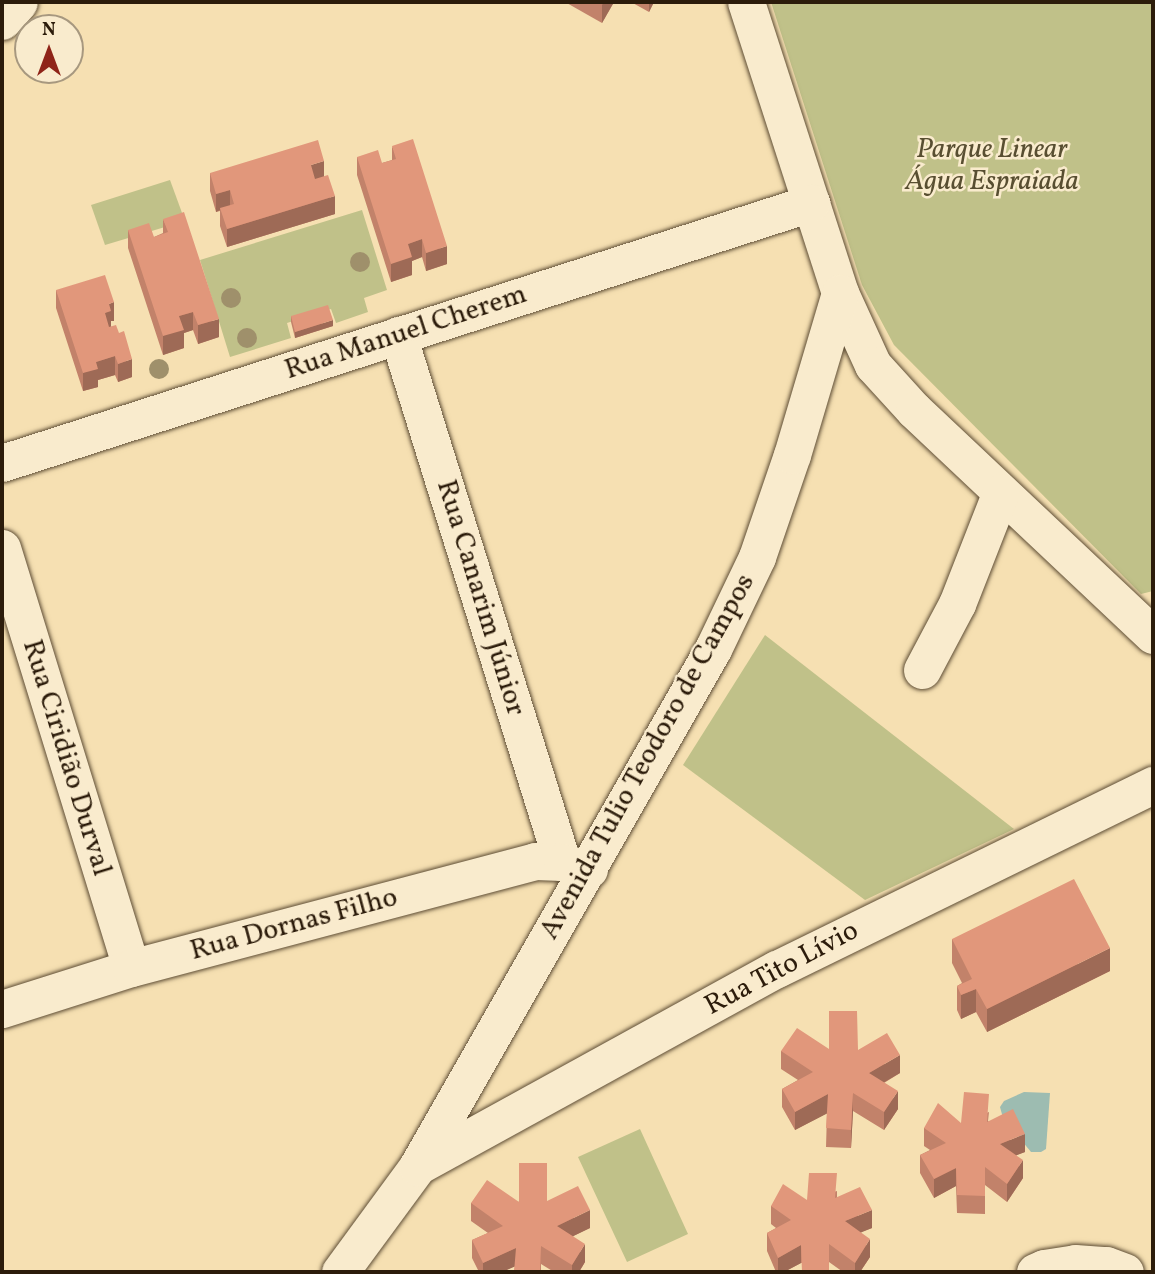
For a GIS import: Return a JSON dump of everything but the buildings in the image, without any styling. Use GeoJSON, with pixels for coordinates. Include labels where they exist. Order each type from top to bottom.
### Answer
{"type":"FeatureCollection","features":[{"type":"Feature","properties":{"kind":"street"},"geometry":{"type":"LineString","coordinates":[[746,2],[840,293],[873,365],[914,410],[1153,635]]}},
{"type":"Feature","properties":{"kind":"street","name":"Rua Manuel Cherem"},"geometry":{"type":"LineString","coordinates":[[2,463],[811,203]]}},
{"type":"Feature","properties":{"kind":"street","name":"Avenida Tulio Teodoro de Campos"},"geometry":{"type":"LineString","coordinates":[[340,1272],[418,1167],[576,865],[713,649],[757,557],[792,455],[840,293]]}},
{"type":"Feature","properties":{"kind":"street","name":"Rua Canarim Júnior"},"geometry":{"type":"LineString","coordinates":[[398,335],[576,865]]}},
{"type":"Feature","properties":{"kind":"street"},"geometry":{"type":"LineString","coordinates":[[922,670],[957,604],[1001,492]]}},
{"type":"Feature","properties":{"kind":"street","name":"Rua Ciridião Durval"},"geometry":{"type":"LineString","coordinates":[[2,548],[131,968]]}},
{"type":"Feature","properties":{"kind":"street","name":"Rua Tito Lívio"},"geometry":{"type":"LineString","coordinates":[[418,1167],[777,969],[1153,785]]}},
{"type":"Feature","properties":{"kind":"street","name":"Rua Dornas Filho"},"geometry":{"type":"LineString","coordinates":[[2,1009],[131,968],[535,861],[576,865]]}},
{"type":"Feature","properties":{"kind":"street"},"geometry":{"type":"LineString","coordinates":[[1035,1272],[1075,1263],[1106,1265],[1125,1272]]}},
{"type":"Feature","properties":{"kind":"green space","name":"Parque Linear Água Espraiada"},"geometry":{"type":"Polygon","coordinates":[[[771,2],[1153,2],[1153,591],[1141,594],[894,345],[862,285],[771,2]]]}},
{"type":"Feature","properties":{"kind":"green space"},"geometry":{"type":"Polygon","coordinates":[[[170,180],[185,221],[105,245],[91,205],[170,180]]]}},
{"type":"Feature","properties":{"kind":"green space"},"geometry":{"type":"Polygon","coordinates":[[[362,210],[387,290],[364,298],[368,312],[336,323],[331,309],[287,323],[291,338],[230,357],[200,260],[362,210]]]}},
{"type":"Feature","properties":{"kind":"green space"},"geometry":{"type":"Polygon","coordinates":[[[765,635],[1014,829],[865,900],[683,765],[765,635]]]}},
{"type":"Feature","properties":{"kind":"green space"},"geometry":{"type":"Polygon","coordinates":[[[640,1129],[688,1234],[627,1262],[578,1157],[640,1129]]]}},
{"type":"Feature","properties":{"kind":"water"},"geometry":{"type":"Polygon","coordinates":[[[1024,1092],[1050,1093],[1046,1149],[1041,1152],[1031,1152],[1003,1118],[1000,1107],[1004,1101],[1024,1092]]]}}]}
